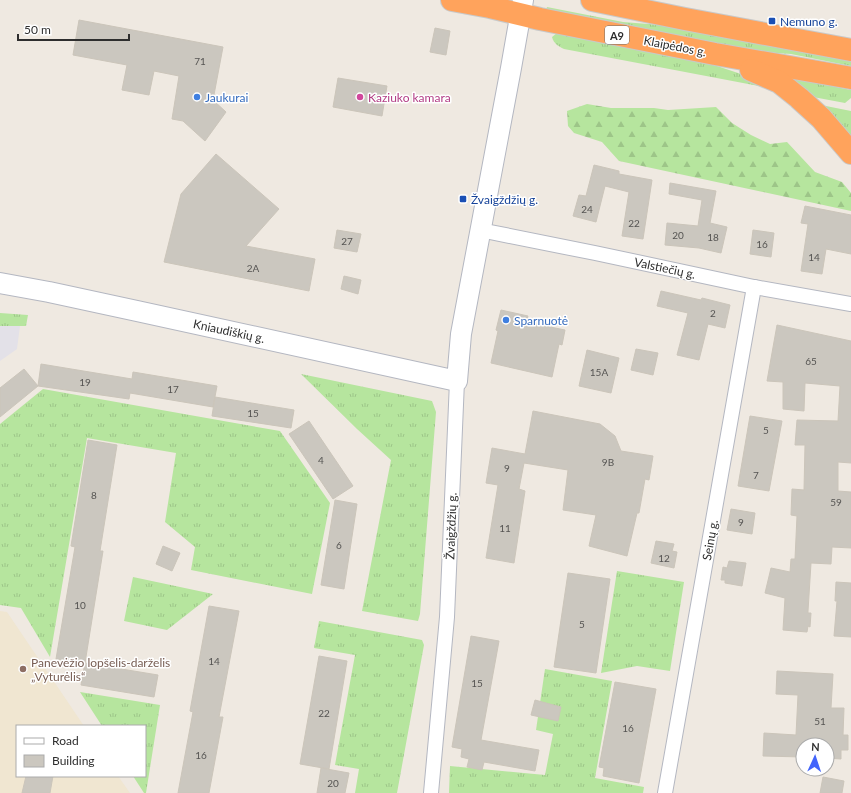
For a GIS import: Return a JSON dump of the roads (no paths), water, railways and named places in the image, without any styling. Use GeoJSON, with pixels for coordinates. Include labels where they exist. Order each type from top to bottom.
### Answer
{"type":"FeatureCollection","features":[{"type":"Feature","properties":{"kind":"highway","name":"Klaipėdos g."},"geometry":{"type":"LineString","coordinates":[[452,0],[490,7],[522,7],[540,19],[715,54],[851,78]]}},
{"type":"Feature","properties":{"kind":"highway"},"geometry":{"type":"LineString","coordinates":[[592,0],[851,50]]}},
{"type":"Feature","properties":{"kind":"highway"},"geometry":{"type":"LineString","coordinates":[[715,54],[779,82],[821,118],[851,153]]}},
{"type":"Feature","properties":{"kind":"main road","name":"Žvaigždžių g."},"geometry":{"type":"LineString","coordinates":[[457,381],[461,334],[522,7]]}},
{"type":"Feature","properties":{"kind":"main road","name":"Kniaudiškių g."},"geometry":{"type":"LineString","coordinates":[[0,283],[42,290],[457,381]]}},
{"type":"Feature","properties":{"kind":"street","name":"Valstiečių g."},"geometry":{"type":"LineString","coordinates":[[480,230],[754,287],[851,304]]}},
{"type":"Feature","properties":{"kind":"street","name":"Seinų g."},"geometry":{"type":"LineString","coordinates":[[665,793],[754,287]]}},
{"type":"Feature","properties":{"kind":"street","name":"Žvaigždžių g."},"geometry":{"type":"LineString","coordinates":[[431,793],[447,617],[457,381]]}},
{"type":"Feature","properties":{"kind":"place","name":"Nemuno g."},"geometry":{"type":"Point","coordinates":[772,21]}},
{"type":"Feature","properties":{"kind":"place","name":"Jaukurai"},"geometry":{"type":"Point","coordinates":[197,97]}},
{"type":"Feature","properties":{"kind":"place","name":"Kaziuko kamara"},"geometry":{"type":"Point","coordinates":[360,97]}},
{"type":"Feature","properties":{"kind":"place","name":"Žvaigždžių g."},"geometry":{"type":"Point","coordinates":[463,199]}},
{"type":"Feature","properties":{"kind":"place","name":"Sparnuotė"},"geometry":{"type":"Point","coordinates":[506,320]}},
{"type":"Feature","properties":{"kind":"place","name":"Panevėžio lopšelis-darželis „Vyturėlis“"},"geometry":{"type":"Point","coordinates":[23,669]}}]}
